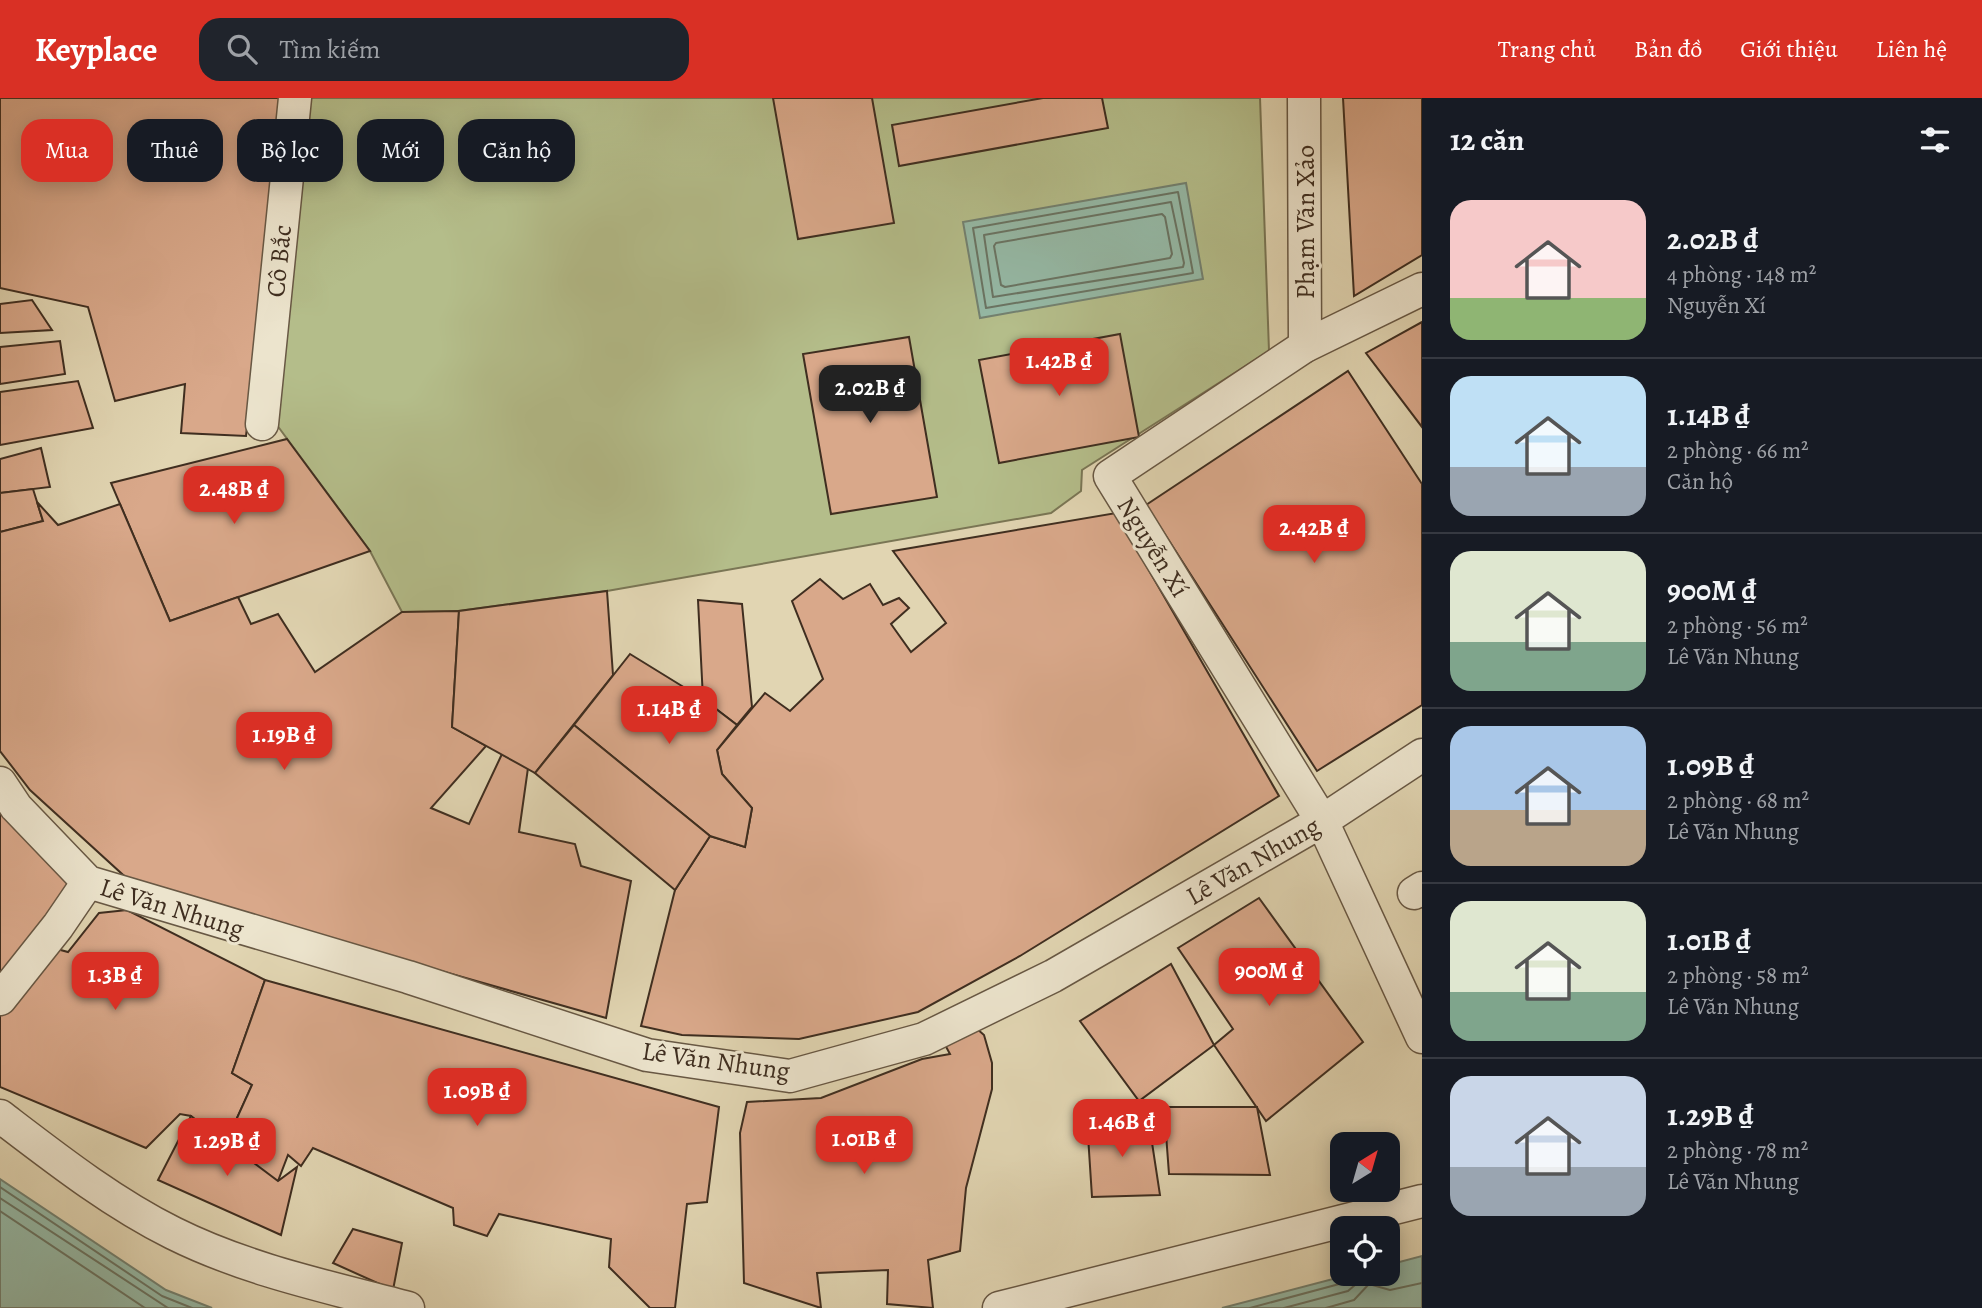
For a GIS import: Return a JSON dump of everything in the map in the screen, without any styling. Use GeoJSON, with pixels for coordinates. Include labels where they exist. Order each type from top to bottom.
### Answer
{"type":"FeatureCollection","features":[{"type":"Feature","properties":{"kind":"street","name":"Cô Bắc"},"geometry":{"type":"LineString","coordinates":[[262,424],[295,98]]}},
{"type":"Feature","properties":{"kind":"street","name":"Phạm Văn Xảo"},"geometry":{"type":"LineString","coordinates":[[1304,98],[1305,346]]}},
{"type":"Feature","properties":{"kind":"street","name":"Nguyễn Xí"},"geometry":{"type":"LineString","coordinates":[[1322,821],[1110,476],[1305,346],[1422,289]]}},
{"type":"Feature","properties":{"kind":"street","name":"Lê Văn Nhung"},"geometry":{"type":"LineString","coordinates":[[0,783],[16,807],[88,882],[408,977],[647,1055],[790,1076],[924,1038],[1053,976],[1322,821],[1422,755]]}},
{"type":"Feature","properties":{"kind":"street"},"geometry":{"type":"LineString","coordinates":[[1322,821],[1422,1037]]}},
{"type":"Feature","properties":{"kind":"street"},"geometry":{"type":"LineString","coordinates":[[0,999],[58,926],[88,882]]}},
{"type":"Feature","properties":{"kind":"street"},"geometry":{"type":"LineString","coordinates":[[0,1116],[68,1169],[173,1233],[260,1268],[408,1308]]}},
{"type":"Feature","properties":{"kind":"street"},"geometry":{"type":"LineString","coordinates":[[999,1308],[1422,1201]]}},
{"type":"Feature","properties":{"kind":"shaded area"},"geometry":{"type":"Polygon","coordinates":[[[303,98],[1260,98],[1269,351],[1082,470],[1081,491],[1051,513],[607,591],[459,611],[402,612],[370,551],[271,417],[295,182],[343,182],[343,119],[301,119],[303,98]]]}},
{"type":"Feature","properties":{"kind":"water"},"geometry":{"type":"Polygon","coordinates":[[[1186,183],[1203,279],[980,318],[963,222],[1186,183]]]}},
{"type":"Feature","properties":{"kind":"water"},"geometry":{"type":"Polygon","coordinates":[[[0,1179],[166,1290],[212,1308],[0,1308],[0,1179]]]}},
{"type":"Feature","properties":{"kind":"water"},"geometry":{"type":"Polygon","coordinates":[[[1422,1256],[1422,1308],[1222,1308],[1330,1280],[1330,1286],[1400,1286],[1400,1262],[1422,1256]]]}},
{"type":"Feature","properties":{"kind":"building"},"geometry":{"type":"Polygon","coordinates":[[[0,98],[283,98],[281,119],[237,119],[237,182],[274,182],[246,436],[181,433],[185,384],[115,401],[88,307],[0,288],[0,98]]]}},
{"type":"Feature","properties":{"kind":"building"},"geometry":{"type":"Polygon","coordinates":[[[773,98],[872,98],[894,223],[798,239],[773,98]]]}},
{"type":"Feature","properties":{"kind":"building"},"geometry":{"type":"Polygon","coordinates":[[[1043,98],[1102,98],[1108,128],[899,166],[892,125],[1043,98]]]}},
{"type":"Feature","properties":{"kind":"building"},"geometry":{"type":"Polygon","coordinates":[[[1343,98],[1422,98],[1422,255],[1354,296],[1343,98]]]}},
{"type":"Feature","properties":{"kind":"building"},"geometry":{"type":"Polygon","coordinates":[[[32,300],[52,330],[0,333],[0,304],[32,300]]]}},
{"type":"Feature","properties":{"kind":"building"},"geometry":{"type":"Polygon","coordinates":[[[1422,322],[1422,427],[1366,353],[1422,322]]]}},
{"type":"Feature","properties":{"kind":"building"},"geometry":{"type":"Polygon","coordinates":[[[1120,334],[1139,437],[999,463],[979,360],[1120,334]]]}},
{"type":"Feature","properties":{"kind":"building"},"geometry":{"type":"Polygon","coordinates":[[[909,337],[937,497],[831,514],[803,354],[909,337]]]}},
{"type":"Feature","properties":{"kind":"building"},"geometry":{"type":"Polygon","coordinates":[[[60,341],[65,374],[0,384],[0,347],[60,341]]]}},
{"type":"Feature","properties":{"kind":"building"},"geometry":{"type":"Polygon","coordinates":[[[1348,371],[1422,484],[1422,705],[1317,771],[1146,505],[1348,371]]]}},
{"type":"Feature","properties":{"kind":"building"},"geometry":{"type":"Polygon","coordinates":[[[78,381],[93,428],[0,445],[0,392],[78,381]]]}},
{"type":"Feature","properties":{"kind":"building"},"geometry":{"type":"Polygon","coordinates":[[[287,439],[370,551],[170,621],[111,483],[287,439]]]}},
{"type":"Feature","properties":{"kind":"building"},"geometry":{"type":"Polygon","coordinates":[[[41,448],[50,487],[0,493],[0,459],[41,448]]]}},
{"type":"Feature","properties":{"kind":"building"},"geometry":{"type":"Polygon","coordinates":[[[33,489],[43,521],[0,532],[0,493],[33,489]]]}},
{"type":"Feature","properties":{"kind":"building"},"geometry":{"type":"Polygon","coordinates":[[[37,502],[58,525],[120,504],[170,621],[238,597],[251,624],[278,614],[315,672],[402,612],[459,611],[452,727],[486,746],[431,808],[469,824],[502,754],[528,768],[519,832],[575,844],[581,866],[631,881],[606,1018],[132,883],[30,790],[0,751],[0,532],[43,521],[37,502]]]}},
{"type":"Feature","properties":{"kind":"building"},"geometry":{"type":"Polygon","coordinates":[[[1116,513],[1279,796],[1020,956],[918,1012],[799,1039],[682,1035],[641,1026],[675,890],[710,836],[745,847],[752,808],[722,774],[717,750],[765,693],[790,711],[823,679],[792,601],[820,579],[843,599],[870,584],[883,605],[899,598],[909,608],[891,624],[911,652],[946,623],[893,551],[1116,513]]]}},
{"type":"Feature","properties":{"kind":"building"},"geometry":{"type":"Polygon","coordinates":[[[607,591],[613,675],[535,773],[452,727],[459,611],[607,591]]]}},
{"type":"Feature","properties":{"kind":"building"},"geometry":{"type":"Polygon","coordinates":[[[698,600],[742,604],[752,707],[737,725],[703,699],[698,600]]]}},
{"type":"Feature","properties":{"kind":"building"},"geometry":{"type":"Polygon","coordinates":[[[630,654],[703,699],[737,725],[717,750],[722,774],[752,808],[745,847],[710,836],[574,725],[630,654]]]}},
{"type":"Feature","properties":{"kind":"building"},"geometry":{"type":"Polygon","coordinates":[[[574,725],[710,836],[675,890],[535,773],[574,725]]]}},
{"type":"Feature","properties":{"kind":"building"},"geometry":{"type":"Polygon","coordinates":[[[0,799],[71,887],[35,943],[68,952],[99,913],[127,910],[265,980],[232,1073],[252,1085],[223,1149],[191,1116],[180,1114],[146,1148],[0,1087],[0,799]]]}},
{"type":"Feature","properties":{"kind":"building"},"geometry":{"type":"Polygon","coordinates":[[[1259,898],[1363,1042],[1266,1121],[1214,1045],[1233,1029],[1178,948],[1259,898]]]}},
{"type":"Feature","properties":{"kind":"building"},"geometry":{"type":"Polygon","coordinates":[[[1171,964],[1214,1045],[1139,1101],[1080,1021],[1171,964]]]}},
{"type":"Feature","properties":{"kind":"building"},"geometry":{"type":"Polygon","coordinates":[[[265,980],[719,1107],[707,1202],[687,1204],[675,1308],[650,1308],[609,1267],[611,1239],[499,1214],[487,1236],[454,1225],[453,1208],[313,1148],[301,1166],[288,1155],[278,1181],[223,1149],[252,1085],[232,1073],[265,980]]]}},
{"type":"Feature","properties":{"kind":"building"},"geometry":{"type":"Polygon","coordinates":[[[976,1028],[984,1035],[992,1063],[992,1089],[966,1188],[960,1251],[928,1260],[933,1308],[887,1304],[888,1270],[817,1273],[821,1308],[744,1283],[740,1133],[747,1102],[821,1098],[922,1059],[950,1054],[944,1043],[976,1028]]]}},
{"type":"Feature","properties":{"kind":"building"},"geometry":{"type":"Polygon","coordinates":[[[1164,1107],[1257,1107],[1270,1175],[1169,1174],[1164,1107]]]}},
{"type":"Feature","properties":{"kind":"building"},"geometry":{"type":"Polygon","coordinates":[[[191,1116],[278,1181],[297,1167],[281,1235],[158,1180],[191,1116]]]}},
{"type":"Feature","properties":{"kind":"building"},"geometry":{"type":"Polygon","coordinates":[[[1087,1120],[1149,1123],[1160,1195],[1092,1197],[1087,1120]]]}},
{"type":"Feature","properties":{"kind":"building"},"geometry":{"type":"Polygon","coordinates":[[[353,1229],[402,1243],[393,1290],[333,1263],[353,1229]]]}}]}
